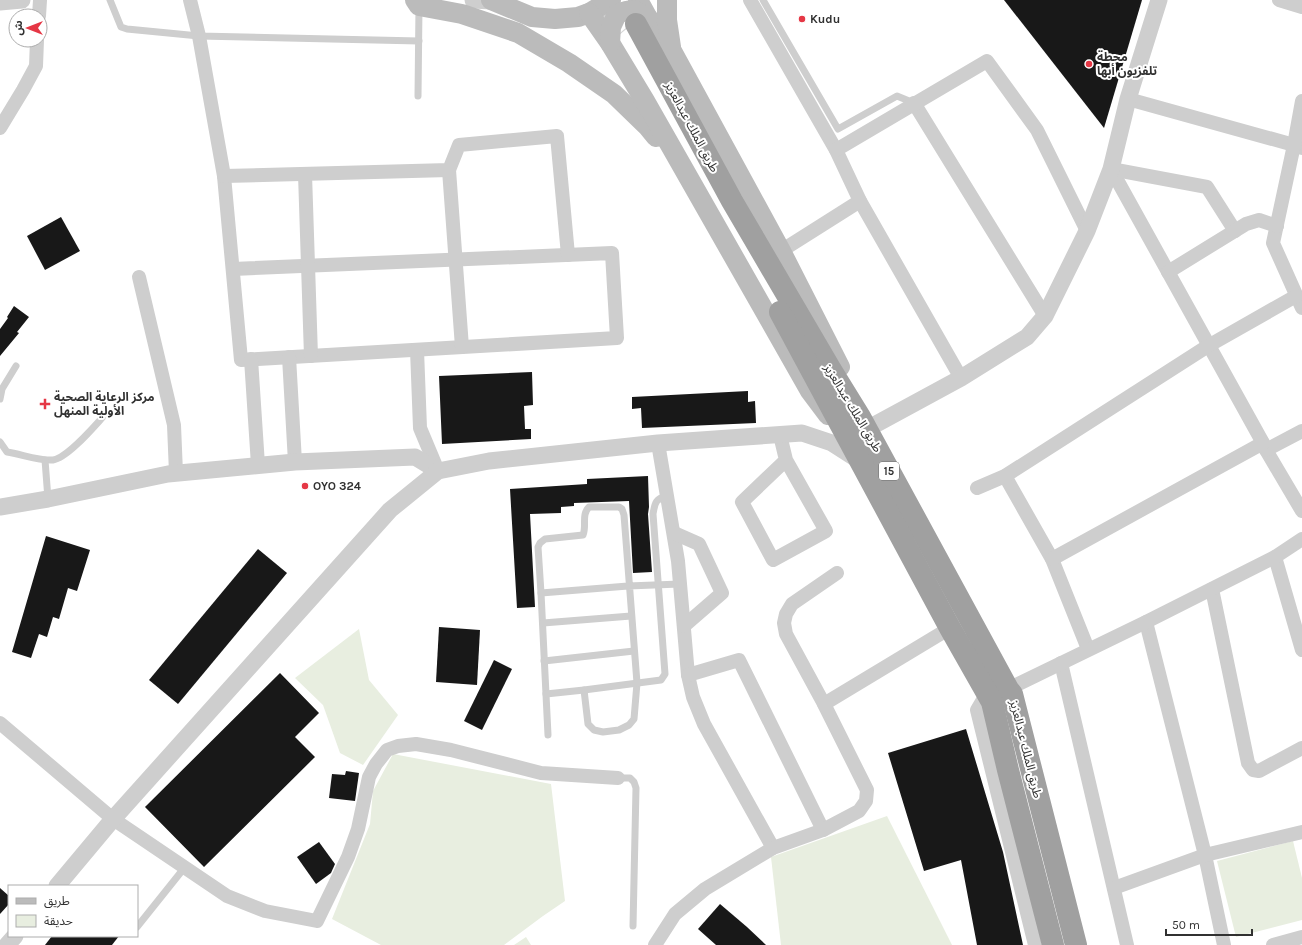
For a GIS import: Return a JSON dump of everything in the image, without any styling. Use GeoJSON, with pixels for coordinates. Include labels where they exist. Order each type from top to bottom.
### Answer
{"type":"FeatureCollection","features":[{"type":"Feature","properties":{"kind":"highway","name":"طريق الملك عبدالعزيز"},"geometry":{"type":"LineString","coordinates":[[630,29],[831,370],[864,423],[1012,694],[1076,944]]}},
{"type":"Feature","properties":{"kind":"highway","name":"طريق الملك عبدالعزيز"},"geometry":{"type":"LineString","coordinates":[[630,29],[847,438],[992,702],[1053,945]]}},
{"type":"Feature","properties":{"kind":"main road"},"geometry":{"type":"LineString","coordinates":[[485,0],[532,17],[555,19],[578,17],[589,13],[611,0]]}},
{"type":"Feature","properties":{"kind":"main road"},"geometry":{"type":"LineString","coordinates":[[638,0],[630,29],[645,101],[810,391],[847,438]]}},
{"type":"Feature","properties":{"kind":"main road"},"geometry":{"type":"LineString","coordinates":[[667,0],[667,20],[672,51],[781,251],[844,375],[864,423]]}},
{"type":"Feature","properties":{"kind":"main road"},"geometry":{"type":"LineString","coordinates":[[417,3],[462,14],[518,33],[569,63],[614,94],[647,126],[682,166]]}},
{"type":"Feature","properties":{"kind":"main road"},"geometry":{"type":"LineString","coordinates":[[589,13],[630,29],[672,51]]}},
{"type":"Feature","properties":{"kind":"street"},"geometry":{"type":"LineString","coordinates":[[0,2],[22,0]]}},
{"type":"Feature","properties":{"kind":"street"},"geometry":{"type":"LineString","coordinates":[[190,0],[199,36],[224,176],[241,360],[617,338],[612,253],[233,268]]}},
{"type":"Feature","properties":{"kind":"street"},"geometry":{"type":"LineString","coordinates":[[750,0],[836,150],[860,201],[961,378]]}},
{"type":"Feature","properties":{"kind":"street"},"geometry":{"type":"LineString","coordinates":[[864,423],[961,378],[1027,337],[1044,316],[1087,231],[1111,169],[1128,99],[1159,0]]}},
{"type":"Feature","properties":{"kind":"street"},"geometry":{"type":"LineString","coordinates":[[1280,0],[1302,7]]}},
{"type":"Feature","properties":{"kind":"street"},"geometry":{"type":"LineString","coordinates":[[0,128],[36,66],[37,48]]}},
{"type":"Feature","properties":{"kind":"street"},"geometry":{"type":"LineString","coordinates":[[836,150],[987,61],[1037,130],[1087,231]]}},
{"type":"Feature","properties":{"kind":"street"},"geometry":{"type":"LineString","coordinates":[[1128,99],[1298,146]]}},
{"type":"Feature","properties":{"kind":"street"},"geometry":{"type":"LineString","coordinates":[[977,488],[1005,476],[1208,346],[1299,302],[1273,243],[1298,146],[1302,101]]}},
{"type":"Feature","properties":{"kind":"street"},"geometry":{"type":"LineString","coordinates":[[914,103],[1044,316]]}},
{"type":"Feature","properties":{"kind":"street"},"geometry":{"type":"LineString","coordinates":[[462,347],[449,170],[459,145],[557,136],[568,255]]}},
{"type":"Feature","properties":{"kind":"street"},"geometry":{"type":"LineString","coordinates":[[1111,169],[1207,187],[1235,231]]}},
{"type":"Feature","properties":{"kind":"street"},"geometry":{"type":"LineString","coordinates":[[1111,169],[1208,346],[1302,511]]}},
{"type":"Feature","properties":{"kind":"street"},"geometry":{"type":"LineString","coordinates":[[224,176],[449,170]]}},
{"type":"Feature","properties":{"kind":"street"},"geometry":{"type":"LineString","coordinates":[[305,174],[311,356]]}},
{"type":"Feature","properties":{"kind":"street"},"geometry":{"type":"LineString","coordinates":[[781,251],[860,201]]}},
{"type":"Feature","properties":{"kind":"street"},"geometry":{"type":"LineString","coordinates":[[1168,272],[1246,224],[1259,220],[1277,226]]}},
{"type":"Feature","properties":{"kind":"street"},"geometry":{"type":"LineString","coordinates":[[139,278],[174,425],[176,473]]}},
{"type":"Feature","properties":{"kind":"street"},"geometry":{"type":"LineString","coordinates":[[417,350],[420,428],[438,471]]}},
{"type":"Feature","properties":{"kind":"street"},"geometry":{"type":"LineString","coordinates":[[289,357],[295,462]]}},
{"type":"Feature","properties":{"kind":"street"},"geometry":{"type":"LineString","coordinates":[[251,359],[258,466]]}},
{"type":"Feature","properties":{"kind":"street"},"geometry":{"type":"LineString","coordinates":[[1052,559],[1265,446],[1302,431]]}},
{"type":"Feature","properties":{"kind":"street"},"geometry":{"type":"LineString","coordinates":[[58,885],[113,819],[390,510],[438,471],[489,461],[658,443],[802,433],[832,443],[860,461]]}},
{"type":"Feature","properties":{"kind":"street"},"geometry":{"type":"LineString","coordinates":[[780,435],[786,460],[826,531],[773,560],[742,502],[786,460]]}},
{"type":"Feature","properties":{"kind":"street"},"geometry":{"type":"LineString","coordinates":[[658,443],[678,561],[688,674],[693,697],[704,724],[773,848]]}},
{"type":"Feature","properties":{"kind":"street"},"geometry":{"type":"LineString","coordinates":[[0,507],[48,499],[168,474],[295,462],[415,457],[438,471]]}},
{"type":"Feature","properties":{"kind":"street"},"geometry":{"type":"LineString","coordinates":[[1005,476],[1052,559],[1088,649]]}},
{"type":"Feature","properties":{"kind":"street"},"geometry":{"type":"LineString","coordinates":[[674,533],[700,544],[722,593],[684,626]]}},
{"type":"Feature","properties":{"kind":"street"},"geometry":{"type":"LineString","coordinates":[[1008,689],[1212,589],[1274,557],[1302,539]]}},
{"type":"Feature","properties":{"kind":"street"},"geometry":{"type":"LineString","coordinates":[[1274,557],[1302,650]]}},
{"type":"Feature","properties":{"kind":"street"},"geometry":{"type":"LineString","coordinates":[[655,945],[675,914],[705,889],[773,848],[823,830],[859,811],[866,801],[867,790],[824,704],[786,634],[784,623],[786,614],[792,604],[838,573]]}},
{"type":"Feature","properties":{"kind":"street"},"geometry":{"type":"LineString","coordinates":[[1212,589],[1248,763],[1253,770],[1259,770],[1302,748]]}},
{"type":"Feature","properties":{"kind":"street"},"geometry":{"type":"LineString","coordinates":[[1146,622],[1205,855],[1224,945]]}},
{"type":"Feature","properties":{"kind":"street"},"geometry":{"type":"LineString","coordinates":[[824,704],[950,628]]}},
{"type":"Feature","properties":{"kind":"street"},"geometry":{"type":"LineString","coordinates":[[688,674],[740,660],[823,830]]}},
{"type":"Feature","properties":{"kind":"street"},"geometry":{"type":"LineString","coordinates":[[1061,663],[1127,945]]}},
{"type":"Feature","properties":{"kind":"street"},"geometry":{"type":"LineString","coordinates":[[987,693],[977,710],[1035,945]]}},
{"type":"Feature","properties":{"kind":"street"},"geometry":{"type":"LineString","coordinates":[[0,723],[113,819],[227,896],[265,911],[317,921],[351,850],[358,829],[369,777],[376,764],[387,750],[398,746],[416,744],[450,750],[541,773],[618,778]]}},
{"type":"Feature","properties":{"kind":"street"},"geometry":{"type":"LineString","coordinates":[[1114,888],[1205,855],[1302,832]]}},
{"type":"Feature","properties":{"kind":"street"},"geometry":{"type":"LineString","coordinates":[[7,945],[14,937]]}},
{"type":"Feature","properties":{"kind":"street"},"geometry":{"type":"LineString","coordinates":[[1273,945],[1302,937]]}},
{"type":"Feature","properties":{"kind":"lane"},"geometry":{"type":"LineString","coordinates":[[110,0],[121,27],[127,30],[199,36],[419,41]]}},
{"type":"Feature","properties":{"kind":"lane"},"geometry":{"type":"LineString","coordinates":[[763,0],[838,129],[897,96],[914,103]]}},
{"type":"Feature","properties":{"kind":"lane"},"geometry":{"type":"LineString","coordinates":[[417,3],[419,41],[418,96]]}},
{"type":"Feature","properties":{"kind":"lane"},"geometry":{"type":"LineString","coordinates":[[0,399],[2,389],[16,366]]}},
{"type":"Feature","properties":{"kind":"lane"},"geometry":{"type":"LineString","coordinates":[[0,442],[7,452],[45,460],[55,460],[65,455],[102,418]]}},
{"type":"Feature","properties":{"kind":"lane"},"geometry":{"type":"LineString","coordinates":[[45,460],[48,499]]}},
{"type":"Feature","properties":{"kind":"lane"},"geometry":{"type":"LineString","coordinates":[[546,694],[661,680],[665,674],[653,514],[655,503],[661,498],[667,496]]}},
{"type":"Feature","properties":{"kind":"lane"},"geometry":{"type":"LineString","coordinates":[[548,735],[538,547],[545,539],[583,535],[585,530],[584,515],[585,511],[589,507],[619,507],[622,509],[624,515],[628,586],[634,651],[636,683],[634,719],[629,725],[620,730],[603,732],[594,730],[588,724],[584,690]]}},
{"type":"Feature","properties":{"kind":"lane"},"geometry":{"type":"LineString","coordinates":[[541,593],[628,586],[680,584]]}},
{"type":"Feature","properties":{"kind":"lane"},"geometry":{"type":"LineString","coordinates":[[543,623],[631,616]]}},
{"type":"Feature","properties":{"kind":"lane"},"geometry":{"type":"LineString","coordinates":[[544,661],[634,651]]}},
{"type":"Feature","properties":{"kind":"lane"},"geometry":{"type":"LineString","coordinates":[[618,778],[630,778],[634,782],[636,788],[633,926]]}},
{"type":"Feature","properties":{"kind":"lane"},"geometry":{"type":"LineString","coordinates":[[138,926],[185,868]]}},
{"type":"Feature","properties":{"kind":"green space"},"geometry":{"type":"Polygon","coordinates":[[[359,629],[369,680],[398,715],[363,765],[340,753],[323,705],[295,678],[359,629]]]}},
{"type":"Feature","properties":{"kind":"green space"},"geometry":{"type":"Polygon","coordinates":[[[393,754],[551,784],[565,901],[504,945],[381,945],[332,919],[370,824],[373,791],[393,754]]]}},
{"type":"Feature","properties":{"kind":"green space"},"geometry":{"type":"Polygon","coordinates":[[[887,816],[952,945],[781,945],[771,857],[887,816]]]}},
{"type":"Feature","properties":{"kind":"green space"},"geometry":{"type":"Polygon","coordinates":[[[1293,841],[1302,878],[1302,920],[1236,937],[1217,861],[1293,841]]]}},
{"type":"Feature","properties":{"kind":"green space"},"geometry":{"type":"Polygon","coordinates":[[[526,937],[531,945],[514,945],[526,937]]]}},
{"type":"Feature","properties":{"kind":"building","name":"محطة تلفزيون أبها"},"geometry":{"type":"Polygon","coordinates":[[[1004,0],[1142,0],[1104,128],[1004,0]]]}},
{"type":"Feature","properties":{"kind":"building"},"geometry":{"type":"Polygon","coordinates":[[[61,217],[80,251],[45,270],[27,236],[61,217]]]}},
{"type":"Feature","properties":{"kind":"building"},"geometry":{"type":"Polygon","coordinates":[[[14,306],[29,317],[17,332],[19,333],[0,356],[0,329],[14,306]]]}},
{"type":"Feature","properties":{"kind":"building"},"geometry":{"type":"Polygon","coordinates":[[[532,372],[533,405],[524,406],[525,429],[531,429],[531,439],[442,444],[439,376],[532,372]]]}},
{"type":"Feature","properties":{"kind":"building"},"geometry":{"type":"Polygon","coordinates":[[[748,391],[748,402],[755,401],[756,423],[642,428],[641,408],[632,409],[632,397],[748,391]]]}},
{"type":"Feature","properties":{"kind":"building"},"geometry":{"type":"Polygon","coordinates":[[[648,476],[648,514],[652,572],[633,573],[629,501],[574,503],[574,506],[561,507],[561,513],[530,514],[535,607],[517,608],[510,489],[587,484],[587,479],[648,476]]]}},
{"type":"Feature","properties":{"kind":"building"},"geometry":{"type":"Polygon","coordinates":[[[46,536],[90,550],[77,591],[68,588],[59,619],[53,617],[47,637],[39,634],[31,658],[12,652],[46,536]]]}},
{"type":"Feature","properties":{"kind":"building"},"geometry":{"type":"Polygon","coordinates":[[[258,549],[287,573],[178,704],[149,680],[258,549]]]}},
{"type":"Feature","properties":{"kind":"building"},"geometry":{"type":"Polygon","coordinates":[[[439,627],[480,630],[477,685],[436,682],[439,627]]]}},
{"type":"Feature","properties":{"kind":"building"},"geometry":{"type":"Polygon","coordinates":[[[494,660],[512,669],[482,730],[464,721],[494,660]]]}},
{"type":"Feature","properties":{"kind":"building"},"geometry":{"type":"Polygon","coordinates":[[[280,673],[319,713],[295,737],[315,757],[204,867],[145,807],[280,673]]]}},
{"type":"Feature","properties":{"kind":"building"},"geometry":{"type":"Polygon","coordinates":[[[966,729],[1003,852],[1023,945],[977,945],[961,860],[924,871],[888,753],[966,729]]]}},
{"type":"Feature","properties":{"kind":"building"},"geometry":{"type":"Polygon","coordinates":[[[346,771],[359,773],[355,801],[329,798],[332,774],[345,775],[346,771]]]}},
{"type":"Feature","properties":{"kind":"building"},"geometry":{"type":"Polygon","coordinates":[[[319,842],[335,864],[331,873],[316,884],[297,857],[319,842]]]}},
{"type":"Feature","properties":{"kind":"building"},"geometry":{"type":"Polygon","coordinates":[[[0,888],[8,895],[8,905],[0,914],[0,888]]]}},
{"type":"Feature","properties":{"kind":"building"},"geometry":{"type":"Polygon","coordinates":[[[720,904],[766,945],[716,945],[698,929],[720,904]]]}},
{"type":"Feature","properties":{"kind":"building"},"geometry":{"type":"Polygon","coordinates":[[[51,937],[118,937],[112,945],[45,945],[51,937]]]}},
{"type":"Feature","properties":{"kind":"tunnel"},"geometry":{"type":"LineString","coordinates":[[602,5],[624,31]]}},
{"type":"Feature","properties":{"kind":"place","name":"Kudu"},"geometry":{"type":"Point","coordinates":[802,19]}},
{"type":"Feature","properties":{"kind":"place","name":"محطة تلفزيون أبها"},"geometry":{"type":"Point","coordinates":[1089,64]}},
{"type":"Feature","properties":{"kind":"place","name":"مركز الرعاية الصحية الأولية المنهل"},"geometry":{"type":"Point","coordinates":[45,404]}},
{"type":"Feature","properties":{"kind":"place","name":"OYO 324"},"geometry":{"type":"Point","coordinates":[305,486]}}]}
